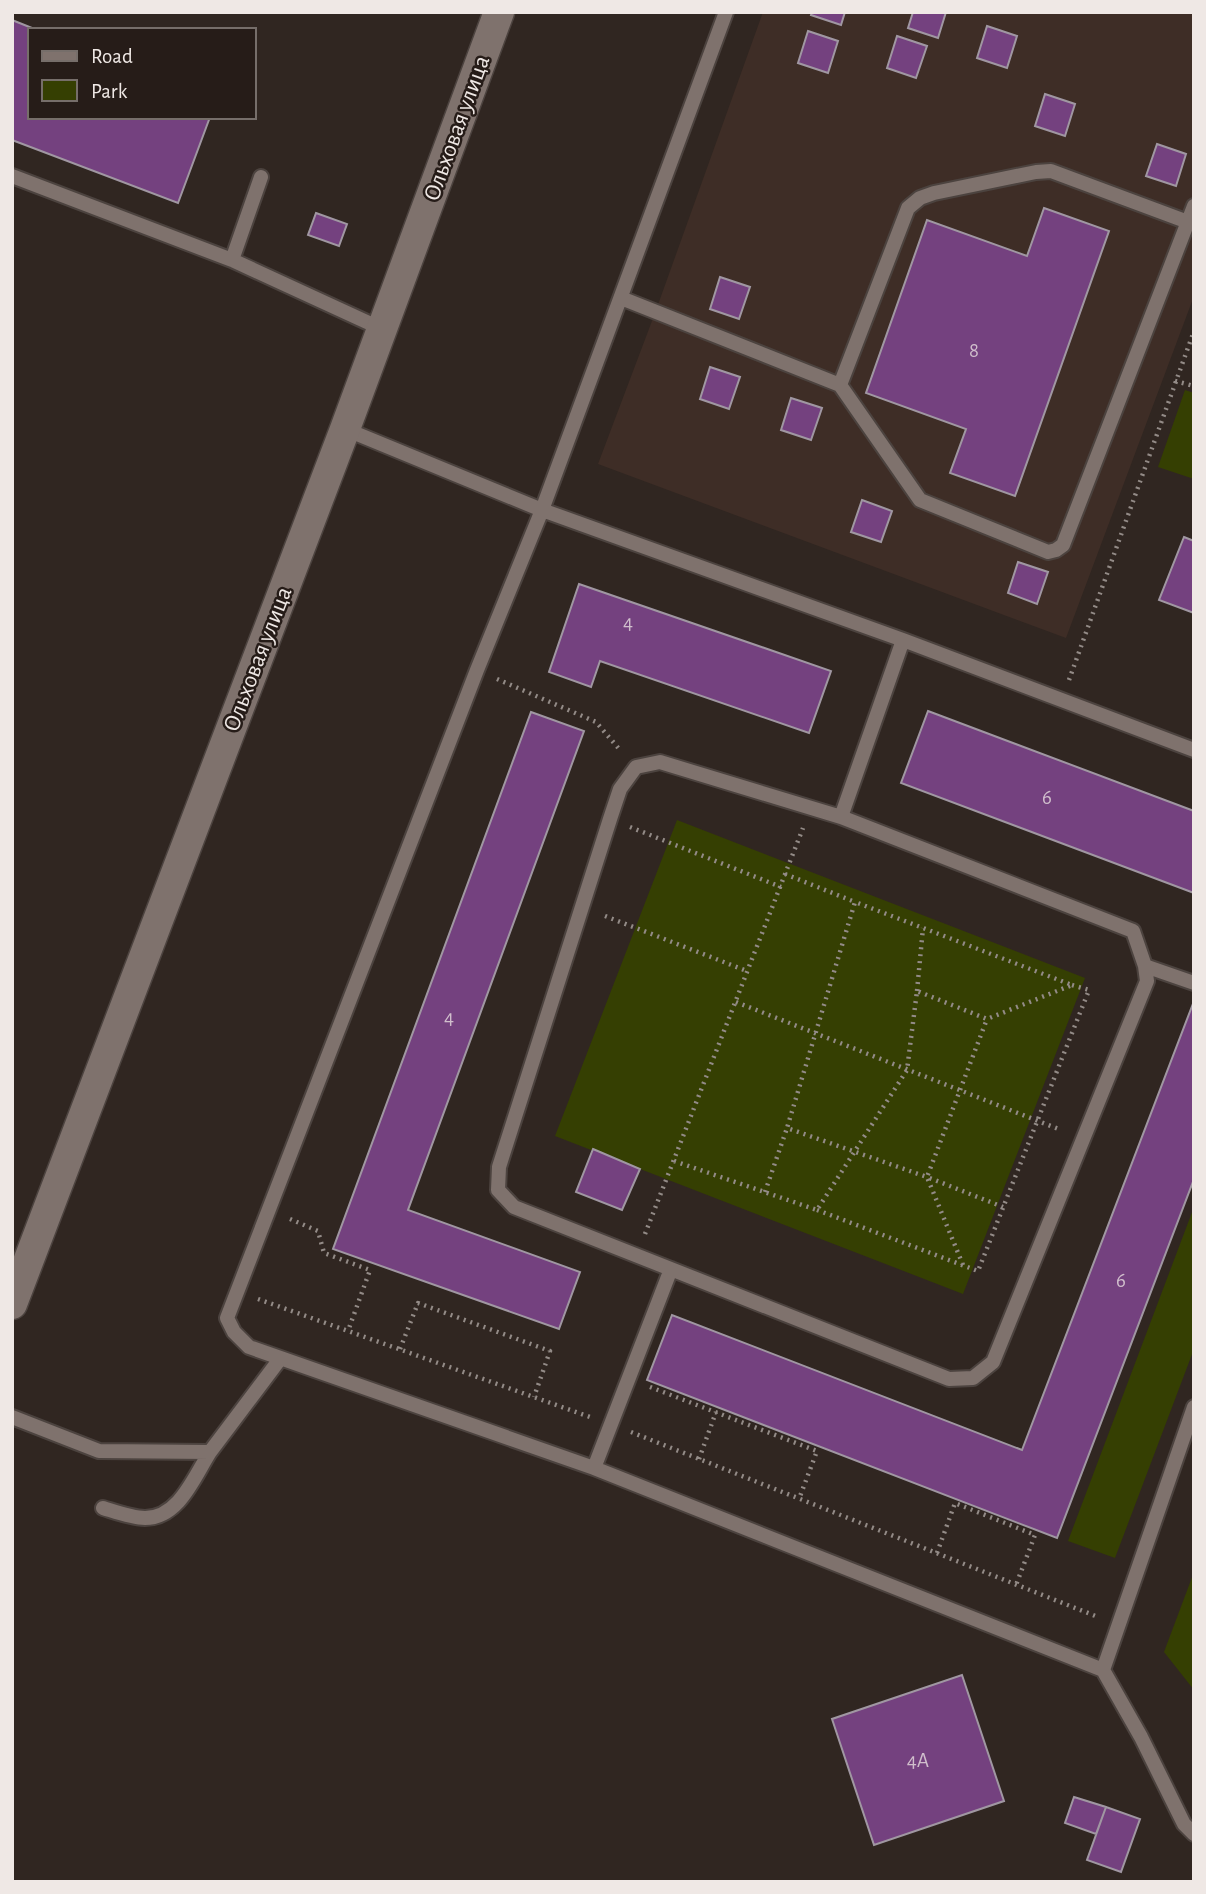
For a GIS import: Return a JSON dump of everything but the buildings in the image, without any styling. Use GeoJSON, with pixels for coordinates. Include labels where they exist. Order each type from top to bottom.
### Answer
{"type":"FeatureCollection","features":[{"type":"Feature","properties":{"kind":"street","name":"Ольховая улица"},"geometry":{"type":"LineString","coordinates":[[12,1304],[345,429],[499,12]]}},
{"type":"Feature","properties":{"kind":"lane"},"geometry":{"type":"LineString","coordinates":[[726,12],[542,510],[477,670],[227,1318],[234,1332],[249,1347],[594,1468],[1103,1670],[1141,1737],[1184,1824],[1194,1834]]}},
{"type":"Feature","properties":{"kind":"lane"},"geometry":{"type":"LineString","coordinates":[[840,385],[908,208],[920,198],[1037,172],[1051,172],[1188,222]]}},
{"type":"Feature","properties":{"kind":"lane"},"geometry":{"type":"LineString","coordinates":[[12,176],[232,260],[382,329]]}},
{"type":"Feature","properties":{"kind":"lane"},"geometry":{"type":"LineString","coordinates":[[232,260],[261,177]]}},
{"type":"Feature","properties":{"kind":"lane"},"geometry":{"type":"LineString","coordinates":[[621,298],[840,385],[920,500],[1048,552],[1063,545],[1194,206]]}},
{"type":"Feature","properties":{"kind":"lane"},"geometry":{"type":"LineString","coordinates":[[345,429],[542,510],[903,640],[1194,750]]}},
{"type":"Feature","properties":{"kind":"lane"},"geometry":{"type":"LineString","coordinates":[[841,817],[903,640]]}},
{"type":"Feature","properties":{"kind":"lane"},"geometry":{"type":"LineString","coordinates":[[660,762],[841,817],[1133,931],[1145,966],[1147,981],[993,1362],[973,1378],[949,1379],[637,1256],[514,1207],[498,1190],[499,1167],[610,819],[620,789],[636,767],[660,762]]}},
{"type":"Feature","properties":{"kind":"lane"},"geometry":{"type":"LineString","coordinates":[[1145,966],[1194,983]]}},
{"type":"Feature","properties":{"kind":"lane"},"geometry":{"type":"LineString","coordinates":[[594,1468],[671,1269]]}},
{"type":"Feature","properties":{"kind":"lane"},"geometry":{"type":"LineString","coordinates":[[103,1508],[143,1519],[161,1516],[175,1508],[210,1452],[280,1359]]}},
{"type":"Feature","properties":{"kind":"lane"},"geometry":{"type":"LineString","coordinates":[[1103,1670],[1194,1407]]}},
{"type":"Feature","properties":{"kind":"lane"},"geometry":{"type":"LineString","coordinates":[[12,1417],[99,1451],[210,1452]]}},
{"type":"Feature","properties":{"kind":"path"},"geometry":{"type":"LineString","coordinates":[[1062,701],[1194,332]]}},
{"type":"Feature","properties":{"kind":"path"},"geometry":{"type":"LineString","coordinates":[[1175,381],[1194,386]]}},
{"type":"Feature","properties":{"kind":"path"},"geometry":{"type":"LineString","coordinates":[[477,670],[596,722],[636,767]]}},
{"type":"Feature","properties":{"kind":"path"},"geometry":{"type":"LineString","coordinates":[[637,1256],[811,808]]}},
{"type":"Feature","properties":{"kind":"path"},"geometry":{"type":"LineString","coordinates":[[610,819],[781,887]]}},
{"type":"Feature","properties":{"kind":"path"},"geometry":{"type":"LineString","coordinates":[[674,1161],[817,1210],[978,1271],[1089,990],[785,874]]}},
{"type":"Feature","properties":{"kind":"path"},"geometry":{"type":"LineString","coordinates":[[765,1192],[855,902]]}},
{"type":"Feature","properties":{"kind":"path"},"geometry":{"type":"LineString","coordinates":[[582,908],[747,971]]}},
{"type":"Feature","properties":{"kind":"path"},"geometry":{"type":"LineString","coordinates":[[817,1210],[906,1070],[923,928]]}},
{"type":"Feature","properties":{"kind":"path"},"geometry":{"type":"LineString","coordinates":[[917,990],[987,1019],[1072,985]]}},
{"type":"Feature","properties":{"kind":"path"},"geometry":{"type":"LineString","coordinates":[[736,1002],[1083,1139]]}},
{"type":"Feature","properties":{"kind":"path"},"geometry":{"type":"LineString","coordinates":[[963,1265],[927,1177],[987,1019]]}},
{"type":"Feature","properties":{"kind":"path"},"geometry":{"type":"LineString","coordinates":[[787,1128],[1003,1207]]}},
{"type":"Feature","properties":{"kind":"path"},"geometry":{"type":"LineString","coordinates":[[290,1219],[318,1231],[324,1253],[370,1270],[348,1331]]}},
{"type":"Feature","properties":{"kind":"path"},"geometry":{"type":"LineString","coordinates":[[237,1292],[610,1424],[1118,1625]]}},
{"type":"Feature","properties":{"kind":"path"},"geometry":{"type":"LineString","coordinates":[[400,1349],[418,1303],[550,1351],[534,1397]]}},
{"type":"Feature","properties":{"kind":"path"},"geometry":{"type":"LineString","coordinates":[[628,1379],[817,1451],[799,1499]]}},
{"type":"Feature","properties":{"kind":"path"},"geometry":{"type":"LineString","coordinates":[[699,1459],[716,1412]]}},
{"type":"Feature","properties":{"kind":"path"},"geometry":{"type":"LineString","coordinates":[[937,1553],[955,1503],[1035,1535],[1016,1584]]}},
{"type":"Feature","properties":{"kind":"shaded area"},"geometry":{"type":"Polygon","coordinates":[[[763,12],[1194,12],[1194,296],[1066,638],[598,464],[763,12]]]}},
{"type":"Feature","properties":{"kind":"green space"},"geometry":{"type":"Polygon","coordinates":[[[1185,390],[1194,393],[1194,479],[1158,467],[1185,390]]]}},
{"type":"Feature","properties":{"kind":"green space"},"geometry":{"type":"Polygon","coordinates":[[[677,820],[1085,978],[963,1294],[555,1136],[677,820]]]}},
{"type":"Feature","properties":{"kind":"green space"},"geometry":{"type":"Polygon","coordinates":[[[1194,1207],[1194,1349],[1115,1558],[1068,1541],[1194,1207]]]}},
{"type":"Feature","properties":{"kind":"green space"},"geometry":{"type":"Polygon","coordinates":[[[1194,1572],[1194,1690],[1164,1652],[1194,1572]]]}}]}
